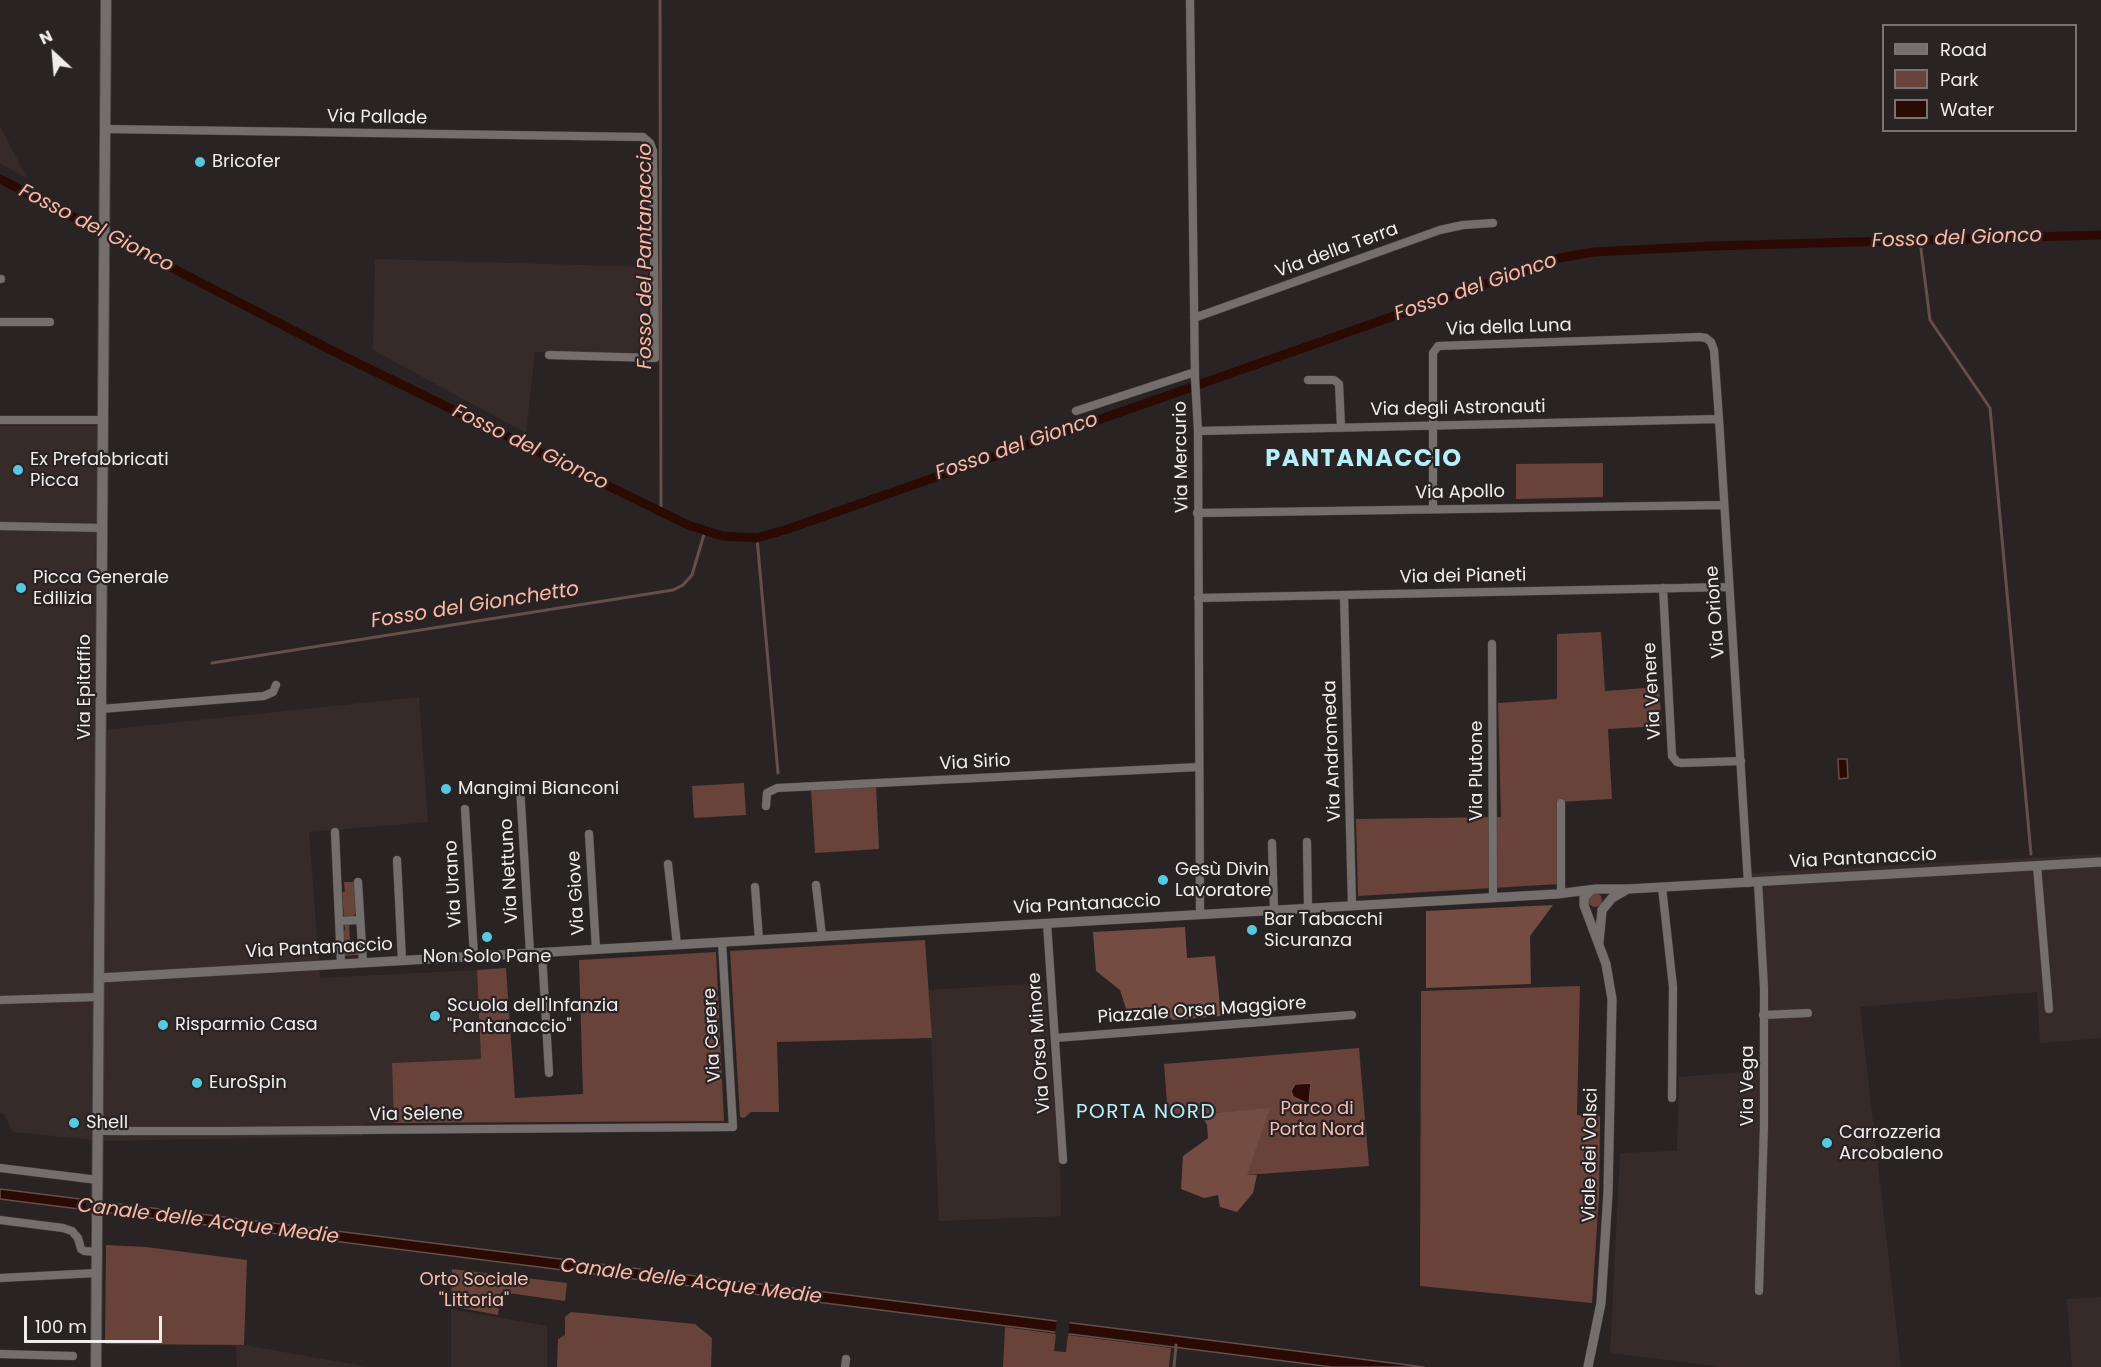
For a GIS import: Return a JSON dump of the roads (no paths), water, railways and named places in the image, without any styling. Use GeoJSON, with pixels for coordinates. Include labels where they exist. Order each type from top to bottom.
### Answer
{"type":"FeatureCollection","features":[{"type":"Feature","properties":{"kind":"main road","name":"Via Epitaffio"},"geometry":{"type":"LineString","coordinates":[[96,1367],[106,0]]}},
{"type":"Feature","properties":{"kind":"street","name":"Via Mercurio"},"geometry":{"type":"LineString","coordinates":[[1190,0],[1195,375],[1198,430],[1200,914]]}},
{"type":"Feature","properties":{"kind":"street","name":"Via Pallade"},"geometry":{"type":"LineString","coordinates":[[105,129],[637,136],[648,141],[653,151],[655,358],[549,355]]}},
{"type":"Feature","properties":{"kind":"street","name":"Via della Terra"},"geometry":{"type":"LineString","coordinates":[[1194,318],[1440,230],[1493,223]]}},
{"type":"Feature","properties":{"kind":"street"},"geometry":{"type":"LineString","coordinates":[[0,322],[50,322]]}},
{"type":"Feature","properties":{"kind":"street","name":"Via della Luna"},"geometry":{"type":"LineString","coordinates":[[1433,508],[1434,349],[1441,344],[1700,337],[1708,340]]}},
{"type":"Feature","properties":{"kind":"street","name":"Via Orione"},"geometry":{"type":"LineString","coordinates":[[1708,340],[1714,350],[1741,761],[1753,882]]}},
{"type":"Feature","properties":{"kind":"street"},"geometry":{"type":"LineString","coordinates":[[1076,411],[1195,375]]}},
{"type":"Feature","properties":{"kind":"street"},"geometry":{"type":"LineString","coordinates":[[1308,380],[1332,380],[1339,384],[1341,427]]}},
{"type":"Feature","properties":{"kind":"street","name":"Via degli Astronauti"},"geometry":{"type":"LineString","coordinates":[[1198,430],[1719,419]]}},
{"type":"Feature","properties":{"kind":"street"},"geometry":{"type":"LineString","coordinates":[[0,420],[103,420]]}},
{"type":"Feature","properties":{"kind":"street","name":"Via Apollo"},"geometry":{"type":"LineString","coordinates":[[1197,513],[1724,505]]}},
{"type":"Feature","properties":{"kind":"street"},"geometry":{"type":"LineString","coordinates":[[0,526],[102,528]]}},
{"type":"Feature","properties":{"kind":"street","name":"Via dei Pianeti"},"geometry":{"type":"LineString","coordinates":[[1198,598],[1729,587]]}},
{"type":"Feature","properties":{"kind":"street","name":"Via Venere"},"geometry":{"type":"LineString","coordinates":[[1663,588],[1672,756],[1678,763],[1741,761]]}},
{"type":"Feature","properties":{"kind":"street","name":"Via Andromeda"},"geometry":{"type":"LineString","coordinates":[[1344,595],[1352,906]]}},
{"type":"Feature","properties":{"kind":"street","name":"Via Plutone"},"geometry":{"type":"LineString","coordinates":[[1492,644],[1493,898]]}},
{"type":"Feature","properties":{"kind":"street"},"geometry":{"type":"LineString","coordinates":[[101,709],[264,696],[273,692],[276,685]]}},
{"type":"Feature","properties":{"kind":"street","name":"Via Sirio"},"geometry":{"type":"LineString","coordinates":[[766,806],[767,793],[777,788],[1199,766]]}},
{"type":"Feature","properties":{"kind":"street","name":"Via Nettuno"},"geometry":{"type":"LineString","coordinates":[[520,787],[530,953]]}},
{"type":"Feature","properties":{"kind":"street"},"geometry":{"type":"LineString","coordinates":[[1561,894],[1562,803]]}},
{"type":"Feature","properties":{"kind":"street","name":"Via Urano"},"geometry":{"type":"LineString","coordinates":[[465,809],[474,956]]}},
{"type":"Feature","properties":{"kind":"street"},"geometry":{"type":"LineString","coordinates":[[335,832],[341,964]]}},
{"type":"Feature","properties":{"kind":"street","name":"Via Giove"},"geometry":{"type":"LineString","coordinates":[[589,834],[596,949]]}},
{"type":"Feature","properties":{"kind":"street"},"geometry":{"type":"LineString","coordinates":[[1307,842],[1308,908]]}},
{"type":"Feature","properties":{"kind":"street"},"geometry":{"type":"LineString","coordinates":[[1272,843],[1274,910]]}},
{"type":"Feature","properties":{"kind":"street"},"geometry":{"type":"LineString","coordinates":[[397,860],[402,960]]}},
{"type":"Feature","properties":{"kind":"street","name":"Via Pantanaccio"},"geometry":{"type":"LineString","coordinates":[[99,978],[2101,862]]}},
{"type":"Feature","properties":{"kind":"street"},"geometry":{"type":"LineString","coordinates":[[668,864],[676,945]]}},
{"type":"Feature","properties":{"kind":"street"},"geometry":{"type":"LineString","coordinates":[[2037,866],[2049,1009]]}},
{"type":"Feature","properties":{"kind":"street"},"geometry":{"type":"LineString","coordinates":[[358,882],[363,963]]}},
{"type":"Feature","properties":{"kind":"street","name":"Via Vega"},"geometry":{"type":"LineString","coordinates":[[1753,882],[1764,988],[1764,1124],[1759,1291]]}},
{"type":"Feature","properties":{"kind":"street"},"geometry":{"type":"LineString","coordinates":[[816,885],[822,936]]}},
{"type":"Feature","properties":{"kind":"street"},"geometry":{"type":"LineString","coordinates":[[754,887],[759,940]]}},
{"type":"Feature","properties":{"kind":"street"},"geometry":{"type":"LineString","coordinates":[[1662,887],[1673,987],[1672,1098]]}},
{"type":"Feature","properties":{"kind":"street","name":"Via Pantanaccio"},"geometry":{"type":"LineString","coordinates":[[1604,906],[1628,889]]}},
{"type":"Feature","properties":{"kind":"street"},"geometry":{"type":"LineString","coordinates":[[1595,890],[1605,895],[1604,906],[1596,912],[1585,905],[1585,895],[1595,890]]}},
{"type":"Feature","properties":{"kind":"street","name":"Via Pantanaccio"},"geometry":{"type":"LineString","coordinates":[[1561,894],[1585,905]]}},
{"type":"Feature","properties":{"kind":"street","name":"Viale dei Volsci"},"geometry":{"type":"LineString","coordinates":[[1585,905],[1608,973],[1612,999],[1608,1193],[1601,1303],[1588,1367]]}},
{"type":"Feature","properties":{"kind":"street","name":"Viale dei Volsci"},"geometry":{"type":"LineString","coordinates":[[1599,943],[1604,906]]}},
{"type":"Feature","properties":{"kind":"street"},"geometry":{"type":"LineString","coordinates":[[340,921],[359,920]]}},
{"type":"Feature","properties":{"kind":"street","name":"Via Orsa Minore"},"geometry":{"type":"LineString","coordinates":[[1047,923],[1063,1160]]}},
{"type":"Feature","properties":{"kind":"street","name":"Via Cerere"},"geometry":{"type":"LineString","coordinates":[[722,942],[734,1127]]}},
{"type":"Feature","properties":{"kind":"street"},"geometry":{"type":"LineString","coordinates":[[542,952],[549,1073]]}},
{"type":"Feature","properties":{"kind":"street"},"geometry":{"type":"LineString","coordinates":[[0,1000],[98,997]]}},
{"type":"Feature","properties":{"kind":"street"},"geometry":{"type":"LineString","coordinates":[[1764,1015],[1808,1013]]}},
{"type":"Feature","properties":{"kind":"street","name":"Piazzale Orsa Maggiore"},"geometry":{"type":"LineString","coordinates":[[1055,1038],[1352,1015]]}},
{"type":"Feature","properties":{"kind":"street","name":"Via Selene"},"geometry":{"type":"LineString","coordinates":[[98,1131],[734,1127]]}},
{"type":"Feature","properties":{"kind":"street"},"geometry":{"type":"LineString","coordinates":[[0,1168],[98,1184]]}},
{"type":"Feature","properties":{"kind":"street"},"geometry":{"type":"LineString","coordinates":[[0,1220],[63,1228],[72,1231],[78,1238],[81,1249],[98,1252]]}},
{"type":"Feature","properties":{"kind":"street"},"geometry":{"type":"LineString","coordinates":[[0,1278],[98,1273]]}},
{"type":"Feature","properties":{"kind":"street"},"geometry":{"type":"LineString","coordinates":[[0,1354],[73,1356]]}},
{"type":"Feature","properties":{"kind":"water"},"geometry":{"type":"Polygon","coordinates":[[[1838,759],[1847,759],[1848,778],[1839,779],[1838,759]]]}},
{"type":"Feature","properties":{"kind":"water"},"geometry":{"type":"Polygon","coordinates":[[[1311,1083],[1309,1104],[1293,1097],[1291,1091],[1295,1084],[1311,1083]]]}},
{"type":"Feature","properties":{"kind":"water","name":"Canale delle Acque Medie"},"geometry":{"type":"Polygon","coordinates":[[[0,1189],[1424,1367],[1332,1367],[0,1199],[0,1189]]]}},
{"type":"Feature","properties":{"kind":"waterway","name":"Fosso del Pantanaccio"},"geometry":{"type":"LineString","coordinates":[[660,0],[661,512]]}},
{"type":"Feature","properties":{"kind":"waterway","name":"Fosso del Gionco"},"geometry":{"type":"LineString","coordinates":[[0,179],[333,351],[688,525],[722,536],[757,538],[1559,258],[1593,252],[1713,246],[2101,235]]}},
{"type":"Feature","properties":{"kind":"waterway"},"geometry":{"type":"LineString","coordinates":[[1920,241],[1930,320],[1990,408],[2031,854]]}},
{"type":"Feature","properties":{"kind":"waterway","name":"Fosso del Gionchetto"},"geometry":{"type":"LineString","coordinates":[[212,663],[673,590],[683,585],[692,575],[705,531]]}},
{"type":"Feature","properties":{"kind":"waterway"},"geometry":{"type":"LineString","coordinates":[[757,538],[778,773]]}},
{"type":"Feature","properties":{"kind":"waterway"},"geometry":{"type":"LineString","coordinates":[[1174,1367],[1176,1345]]}},
{"type":"Feature","properties":{"kind":"place","name":"Bricofer"},"geometry":{"type":"Point","coordinates":[200,162]}},
{"type":"Feature","properties":{"kind":"place","name":"Ex Prefabbricati Picca"},"geometry":{"type":"Point","coordinates":[18,470]}},
{"type":"Feature","properties":{"kind":"place","name":"Picca Generale Edilizia"},"geometry":{"type":"Point","coordinates":[21,588]}},
{"type":"Feature","properties":{"kind":"place","name":"Mangimi Bianconi"},"geometry":{"type":"Point","coordinates":[446,789]}},
{"type":"Feature","properties":{"kind":"place","name":"Gesù Divin Lavoratore"},"geometry":{"type":"Point","coordinates":[1163,880]}},
{"type":"Feature","properties":{"kind":"place","name":"Bar Tabacchi Sicuranza"},"geometry":{"type":"Point","coordinates":[1252,930]}},
{"type":"Feature","properties":{"kind":"place","name":"Non Solo Pane"},"geometry":{"type":"Point","coordinates":[487,937]}},
{"type":"Feature","properties":{"kind":"place","name":"Scuola dell'Infanzia \"Pantanaccio\""},"geometry":{"type":"Point","coordinates":[435,1016]}},
{"type":"Feature","properties":{"kind":"place","name":"Risparmio Casa"},"geometry":{"type":"Point","coordinates":[163,1025]}},
{"type":"Feature","properties":{"kind":"place","name":"EuroSpin"},"geometry":{"type":"Point","coordinates":[197,1083]}},
{"type":"Feature","properties":{"kind":"place","name":"Shell"},"geometry":{"type":"Point","coordinates":[74,1123]}},
{"type":"Feature","properties":{"kind":"place","name":"Carrozzeria Arcobaleno"},"geometry":{"type":"Point","coordinates":[1827,1143]}},
{"type":"Feature","properties":{"kind":"district","name":"PANTANACCIO"},"geometry":{"type":"Point","coordinates":[1364,460]}},
{"type":"Feature","properties":{"kind":"district","name":"PORTA NORD"},"geometry":{"type":"Point","coordinates":[1146,1113]}},
{"type":"Feature","properties":{"kind":"park label","name":"Parco di Porta Nord"},"geometry":{"type":"Point","coordinates":[1317,1119]}},
{"type":"Feature","properties":{"kind":"park label","name":"Orto Sociale \"Littoria\""},"geometry":{"type":"Point","coordinates":[474,1290]}}]}
